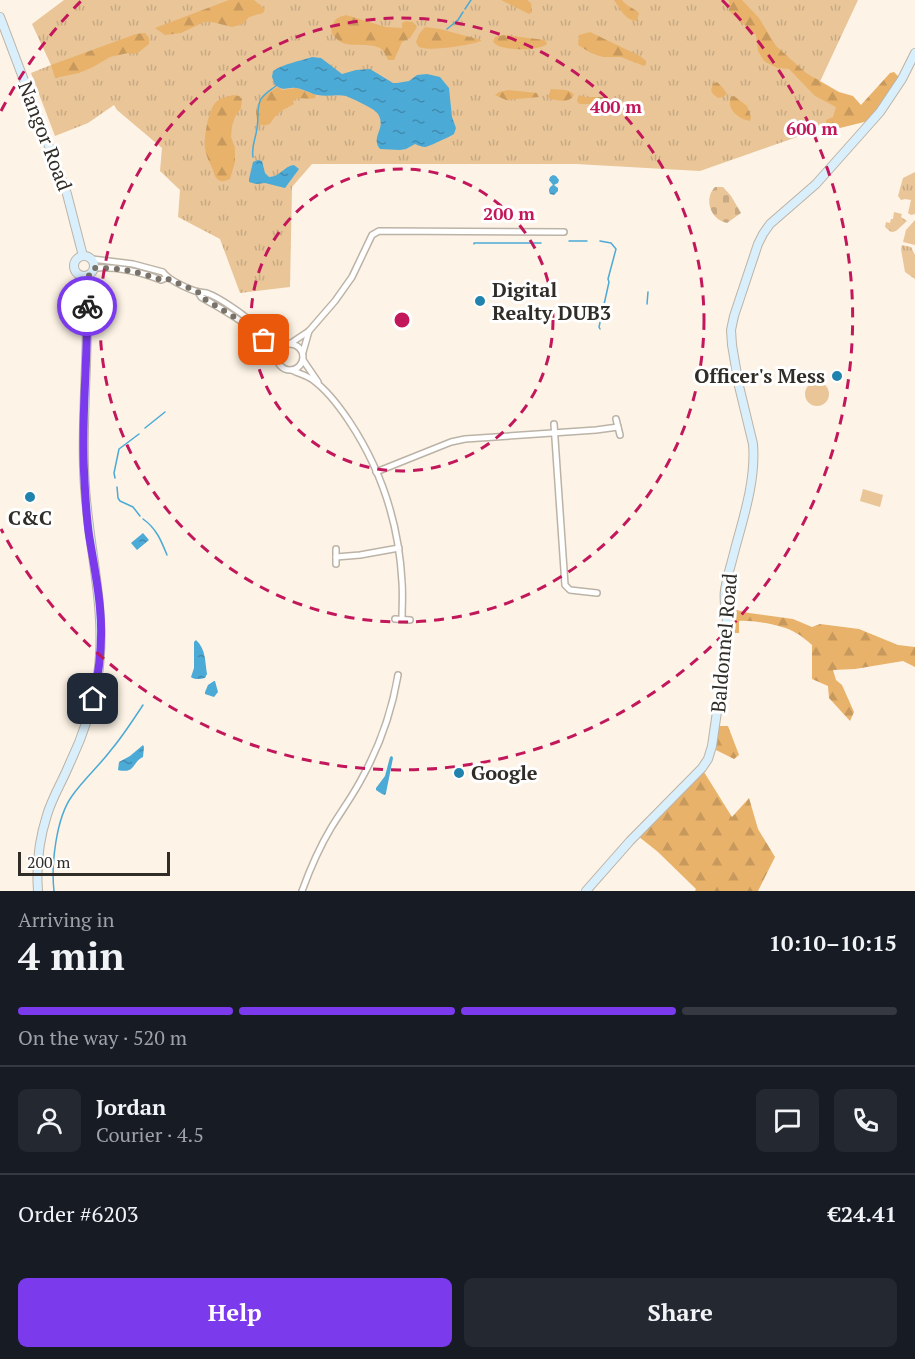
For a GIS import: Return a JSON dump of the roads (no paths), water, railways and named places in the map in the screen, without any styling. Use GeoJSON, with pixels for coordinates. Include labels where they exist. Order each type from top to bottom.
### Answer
{"type":"FeatureCollection","features":[{"type":"Feature","properties":{"kind":"street","name":"Nangor Road"},"geometry":{"type":"LineString","coordinates":[[0,17],[67,194],[80,238],[83,256],[77,259],[74,268],[80,276],[86,277],[88,339],[84,467],[89,534],[100,608],[100,655],[96,688],[83,733],[43,826],[38,853],[38,891]]}},
{"type":"Feature","properties":{"kind":"street","name":"Baldonnel Road"},"geometry":{"type":"LineString","coordinates":[[586,891],[630,841],[702,768],[712,746],[729,636],[725,589],[749,490],[754,455],[730,330],[758,244],[770,224],[816,184],[880,112],[902,79],[915,53]]}},
{"type":"Feature","properties":{"kind":"street"},"geometry":{"type":"LineString","coordinates":[[277,358],[278,350],[309,331],[335,301],[352,277],[372,235],[379,231],[564,232]]}},
{"type":"Feature","properties":{"kind":"street"},"geometry":{"type":"LineString","coordinates":[[83,256],[134,264],[163,272],[166,278],[198,292],[208,293],[245,316],[276,341],[297,345],[303,352]]}},
{"type":"Feature","properties":{"kind":"street"},"geometry":{"type":"LineString","coordinates":[[86,277],[92,274],[94,268],[92,259]]}},
{"type":"Feature","properties":{"kind":"street"},"geometry":{"type":"LineString","coordinates":[[94,268],[128,270],[161,280],[166,278]]}},
{"type":"Feature","properties":{"kind":"street"},"geometry":{"type":"LineString","coordinates":[[198,292],[201,297],[241,321],[264,340],[272,349],[282,368],[305,375],[320,386],[336,403],[359,435],[386,496],[399,548],[402,620]]}},
{"type":"Feature","properties":{"kind":"street"},"geometry":{"type":"LineString","coordinates":[[292,370],[298,367],[303,359],[309,331]]}},
{"type":"Feature","properties":{"kind":"street"},"geometry":{"type":"LineString","coordinates":[[303,359],[320,386]]}},
{"type":"Feature","properties":{"kind":"street"},"geometry":{"type":"LineString","coordinates":[[616,419],[620,435]]}},
{"type":"Feature","properties":{"kind":"street"},"geometry":{"type":"LineString","coordinates":[[554,424],[565,585],[570,590],[597,594]]}},
{"type":"Feature","properties":{"kind":"street"},"geometry":{"type":"LineString","coordinates":[[376,472],[451,442],[618,427]]}},
{"type":"Feature","properties":{"kind":"street"},"geometry":{"type":"LineString","coordinates":[[336,556],[360,555],[399,548]]}},
{"type":"Feature","properties":{"kind":"street"},"geometry":{"type":"LineString","coordinates":[[336,549],[336,564]]}},
{"type":"Feature","properties":{"kind":"street"},"geometry":{"type":"LineString","coordinates":[[395,619],[410,620]]}},
{"type":"Feature","properties":{"kind":"street"},"geometry":{"type":"LineString","coordinates":[[302,891],[322,845],[374,754],[398,675]]}},
{"type":"Feature","properties":{"kind":"water"},"geometry":{"type":"Polygon","coordinates":[[[312,57],[321,58],[342,74],[370,69],[393,83],[409,81],[417,75],[427,74],[440,77],[449,88],[452,117],[456,128],[454,134],[425,147],[415,144],[400,150],[380,149],[377,140],[380,119],[372,109],[346,96],[321,96],[302,89],[286,89],[275,85],[272,77],[273,71],[312,57]]]}},
{"type":"Feature","properties":{"kind":"water"},"geometry":{"type":"Polygon","coordinates":[[[262,161],[265,173],[269,177],[294,165],[299,169],[285,188],[265,183],[256,184],[249,182],[249,179],[253,162],[262,161]]]}},
{"type":"Feature","properties":{"kind":"water"},"geometry":{"type":"Polygon","coordinates":[[[553,175],[559,180],[554,185],[558,191],[554,195],[549,191],[553,185],[549,180],[553,175]]]}},
{"type":"Feature","properties":{"kind":"water"},"geometry":{"type":"Polygon","coordinates":[[[143,533],[149,540],[137,550],[131,543],[143,533]]]}},
{"type":"Feature","properties":{"kind":"water"},"geometry":{"type":"Polygon","coordinates":[[[196,640],[202,647],[205,660],[207,674],[202,679],[191,677],[196,640]]]}},
{"type":"Feature","properties":{"kind":"water"},"geometry":{"type":"Polygon","coordinates":[[[214,681],[218,692],[214,697],[205,692],[208,685],[214,681]]]}},
{"type":"Feature","properties":{"kind":"water"},"geometry":{"type":"Polygon","coordinates":[[[143,745],[143,757],[131,769],[118,770],[119,762],[143,745]]]}},
{"type":"Feature","properties":{"kind":"water"},"geometry":{"type":"Polygon","coordinates":[[[392,756],[385,795],[376,788],[385,776],[392,756]]]}},
{"type":"Feature","properties":{"kind":"waterway"},"geometry":{"type":"LineString","coordinates":[[465,9],[471,0]]}},
{"type":"Feature","properties":{"kind":"waterway"},"geometry":{"type":"LineString","coordinates":[[447,29],[458,20],[463,12]]}},
{"type":"Feature","properties":{"kind":"waterway"},"geometry":{"type":"LineString","coordinates":[[253,157],[259,102],[276,86]]}},
{"type":"Feature","properties":{"kind":"waterway"},"geometry":{"type":"LineString","coordinates":[[569,241],[587,241]]}},
{"type":"Feature","properties":{"kind":"waterway"},"geometry":{"type":"LineString","coordinates":[[600,241],[611,243],[616,249],[608,279],[600,329]]}},
{"type":"Feature","properties":{"kind":"waterway"},"geometry":{"type":"LineString","coordinates":[[474,244],[541,243]]}},
{"type":"Feature","properties":{"kind":"waterway"},"geometry":{"type":"LineString","coordinates":[[647,304],[648,292]]}},
{"type":"Feature","properties":{"kind":"waterway"},"geometry":{"type":"LineString","coordinates":[[145,428],[165,412]]}},
{"type":"Feature","properties":{"kind":"waterway"},"geometry":{"type":"LineString","coordinates":[[115,478],[119,449],[139,434]]}},
{"type":"Feature","properties":{"kind":"waterway"},"geometry":{"type":"LineString","coordinates":[[117,487],[120,501],[133,507],[140,516]]}},
{"type":"Feature","properties":{"kind":"waterway"},"geometry":{"type":"LineString","coordinates":[[143,519],[155,530],[167,555]]}},
{"type":"Feature","properties":{"kind":"waterway"},"geometry":{"type":"LineString","coordinates":[[54,891],[53,868],[56,842],[67,805],[76,790],[120,739],[143,705]]}},
{"type":"Feature","properties":{"kind":"place","name":"Digital Realty DUB3"},"geometry":{"type":"Point","coordinates":[480,301]}},
{"type":"Feature","properties":{"kind":"place","name":"Officer's Mess"},"geometry":{"type":"Point","coordinates":[837,376]}},
{"type":"Feature","properties":{"kind":"place","name":"C&C"},"geometry":{"type":"Point","coordinates":[30,497]}},
{"type":"Feature","properties":{"kind":"place","name":"Google"},"geometry":{"type":"Point","coordinates":[459,773]}}]}
